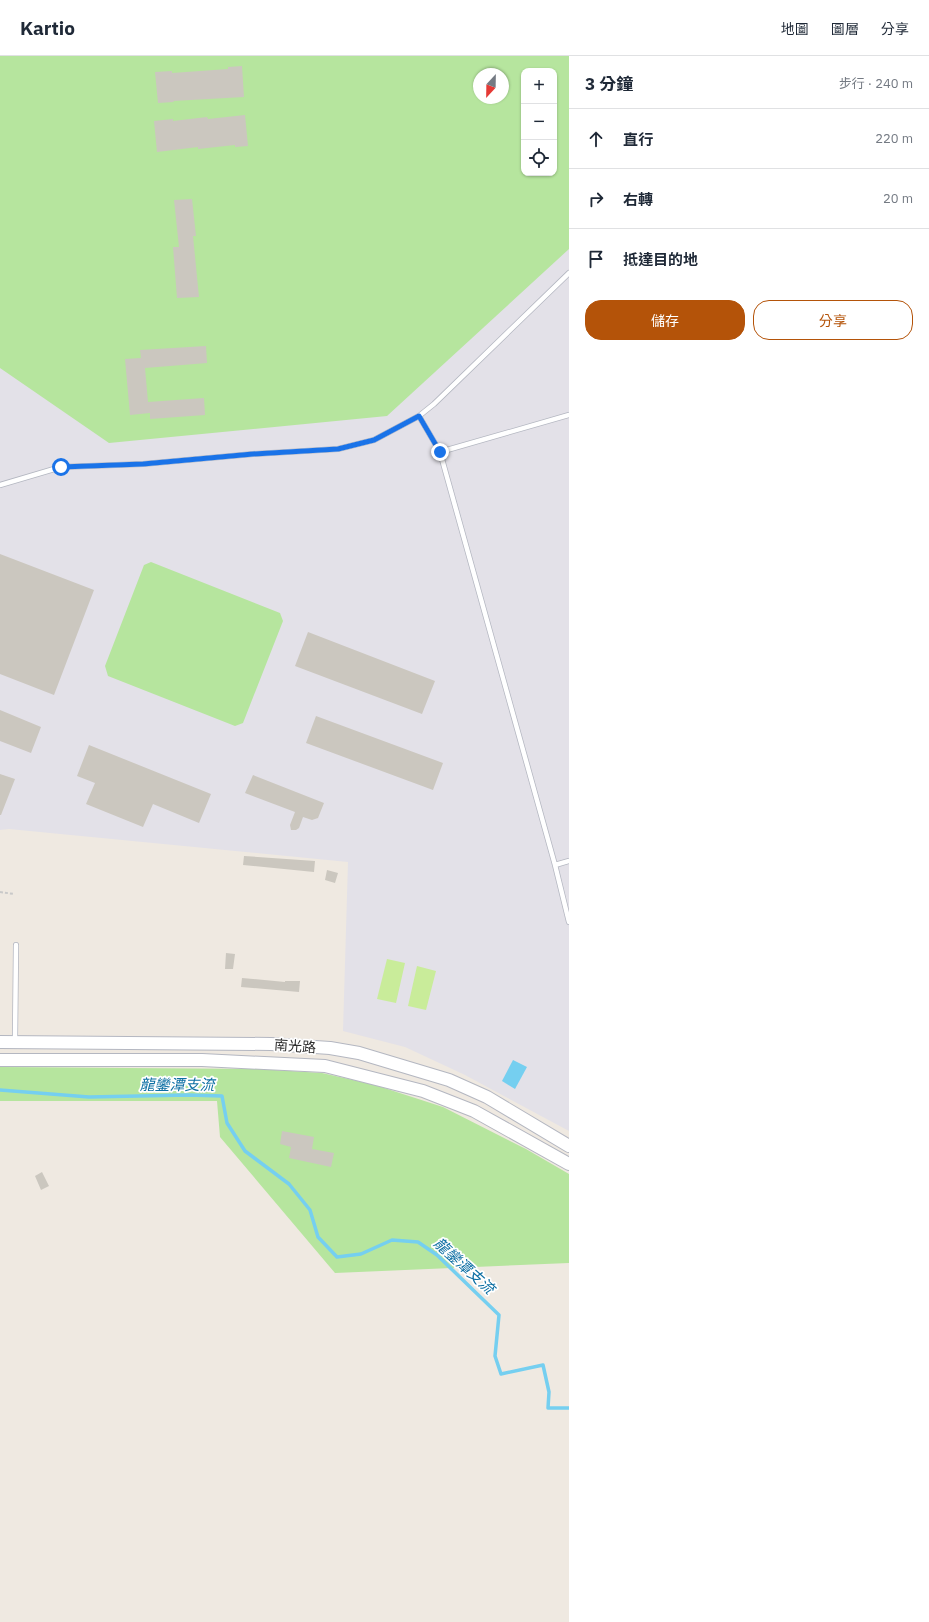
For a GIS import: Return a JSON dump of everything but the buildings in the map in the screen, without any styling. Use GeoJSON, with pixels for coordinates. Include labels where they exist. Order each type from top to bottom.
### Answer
{"type":"FeatureCollection","features":[{"type":"Feature","properties":{"kind":"street","name":"南光路"},"geometry":{"type":"LineString","coordinates":[[0,1042],[271,1044],[330,1048],[352,1052],[416,1069],[449,1080],[486,1097],[569,1146]]}},
{"type":"Feature","properties":{"kind":"street","name":"南光路"},"geometry":{"type":"LineString","coordinates":[[0,1060],[202,1060],[325,1066],[423,1091],[474,1111],[569,1164]]}},
{"type":"Feature","properties":{"kind":"lane"},"geometry":{"type":"LineString","coordinates":[[0,485],[61,467],[143,464],[253,454],[338,449],[374,440],[419,416],[434,404],[569,273]]}},
{"type":"Feature","properties":{"kind":"lane"},"geometry":{"type":"LineString","coordinates":[[440,452],[569,415]]}},
{"type":"Feature","properties":{"kind":"lane"},"geometry":{"type":"LineString","coordinates":[[419,416],[440,452],[555,865],[569,922]]}},
{"type":"Feature","properties":{"kind":"lane"},"geometry":{"type":"LineString","coordinates":[[555,865],[569,861]]}},
{"type":"Feature","properties":{"kind":"lane"},"geometry":{"type":"LineString","coordinates":[[15,1042],[16,946]]}},
{"type":"Feature","properties":{"kind":"path"},"geometry":{"type":"LineString","coordinates":[[0,892],[14,894]]}},
{"type":"Feature","properties":{"kind":"shaded area"},"geometry":{"type":"Polygon","coordinates":[[[0,56],[569,56],[569,1131],[465,1075],[405,1047],[343,1031],[348,862],[9,829],[0,830],[0,56]]]}},
{"type":"Feature","properties":{"kind":"green space"},"geometry":{"type":"Polygon","coordinates":[[[0,56],[569,56],[569,249],[387,416],[109,443],[0,368],[0,56]]]}},
{"type":"Feature","properties":{"kind":"green space"},"geometry":{"type":"Polygon","coordinates":[[[151,562],[280,613],[283,621],[243,723],[235,726],[108,676],[105,666],[144,565],[151,562]]]}},
{"type":"Feature","properties":{"kind":"green space"},"geometry":{"type":"Polygon","coordinates":[[[387,959],[405,963],[396,1003],[377,999],[387,959]]]}},
{"type":"Feature","properties":{"kind":"green space"},"geometry":{"type":"Polygon","coordinates":[[[417,966],[436,971],[426,1010],[408,1006],[417,966]]]}},
{"type":"Feature","properties":{"kind":"green space"},"geometry":{"type":"Polygon","coordinates":[[[0,1067],[258,1069],[322,1073],[375,1085],[443,1107],[526,1149],[569,1174],[569,1263],[335,1273],[220,1137],[217,1101],[0,1101],[0,1067]]]}},
{"type":"Feature","properties":{"kind":"water"},"geometry":{"type":"Polygon","coordinates":[[[513,1060],[527,1067],[515,1089],[502,1081],[513,1060]]]}},
{"type":"Feature","properties":{"kind":"waterway","name":"龍鑾潭支流"},"geometry":{"type":"LineString","coordinates":[[0,1090],[89,1097],[188,1095],[222,1096],[227,1123],[245,1151],[289,1184],[310,1210],[318,1237],[337,1257],[361,1254],[392,1240],[418,1242],[437,1255],[499,1315],[495,1356],[501,1374],[543,1365],[549,1392],[548,1408],[569,1408]]}},
{"type":"Feature","properties":{"kind":"route"},"geometry":{"type":"LineString","coordinates":[[61,467],[143,464],[253,454],[338,449],[374,440],[419,416],[440,452]]}}]}
